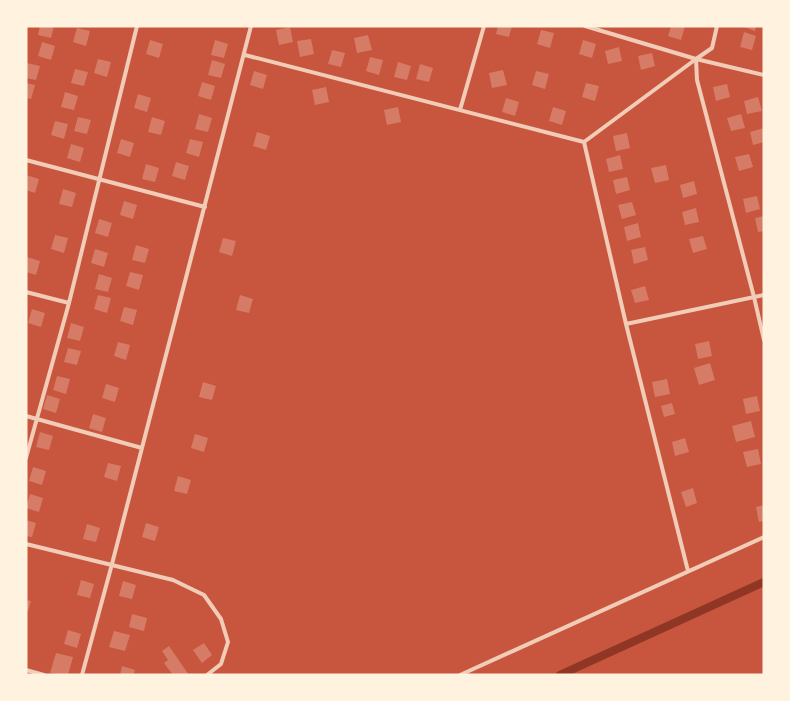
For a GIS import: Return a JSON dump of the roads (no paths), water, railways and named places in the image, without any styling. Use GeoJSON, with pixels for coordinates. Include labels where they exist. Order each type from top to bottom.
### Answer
{"type":"FeatureCollection","features":[{"type":"Feature","properties":{"kind":"street"},"geometry":{"type":"LineString","coordinates":[[26,458],[69,304],[137,26]]}},
{"type":"Feature","properties":{"kind":"street"},"geometry":{"type":"LineString","coordinates":[[82,675],[245,55],[251,26]]}},
{"type":"Feature","properties":{"kind":"street"},"geometry":{"type":"LineString","coordinates":[[460,110],[484,26]]}},
{"type":"Feature","properties":{"kind":"street"},"geometry":{"type":"LineString","coordinates":[[585,26],[599,28],[696,59],[764,75]]}},
{"type":"Feature","properties":{"kind":"street"},"geometry":{"type":"LineString","coordinates":[[584,142],[712,48],[717,26]]}},
{"type":"Feature","properties":{"kind":"street"},"geometry":{"type":"LineString","coordinates":[[245,55],[584,142]]}},
{"type":"Feature","properties":{"kind":"street"},"geometry":{"type":"LineString","coordinates":[[696,59],[697,80],[764,340]]}},
{"type":"Feature","properties":{"kind":"street"},"geometry":{"type":"LineString","coordinates":[[584,142],[626,324],[688,571]]}},
{"type":"Feature","properties":{"kind":"street"},"geometry":{"type":"LineString","coordinates":[[26,160],[205,207]]}},
{"type":"Feature","properties":{"kind":"street"},"geometry":{"type":"LineString","coordinates":[[26,292],[69,304]]}},
{"type":"Feature","properties":{"kind":"street"},"geometry":{"type":"LineString","coordinates":[[626,324],[764,295]]}},
{"type":"Feature","properties":{"kind":"street"},"geometry":{"type":"LineString","coordinates":[[26,416],[142,448]]}},
{"type":"Feature","properties":{"kind":"street"},"geometry":{"type":"LineString","coordinates":[[460,675],[764,537]]}},
{"type":"Feature","properties":{"kind":"street"},"geometry":{"type":"LineString","coordinates":[[26,544],[173,580],[204,595],[221,619],[228,642],[221,664],[207,675]]}},
{"type":"Feature","properties":{"kind":"street"},"geometry":{"type":"LineString","coordinates":[[26,670],[44,675]]}},
{"type":"Feature","properties":{"kind":"waterway"},"geometry":{"type":"LineString","coordinates":[[560,675],[764,582]]}}]}
